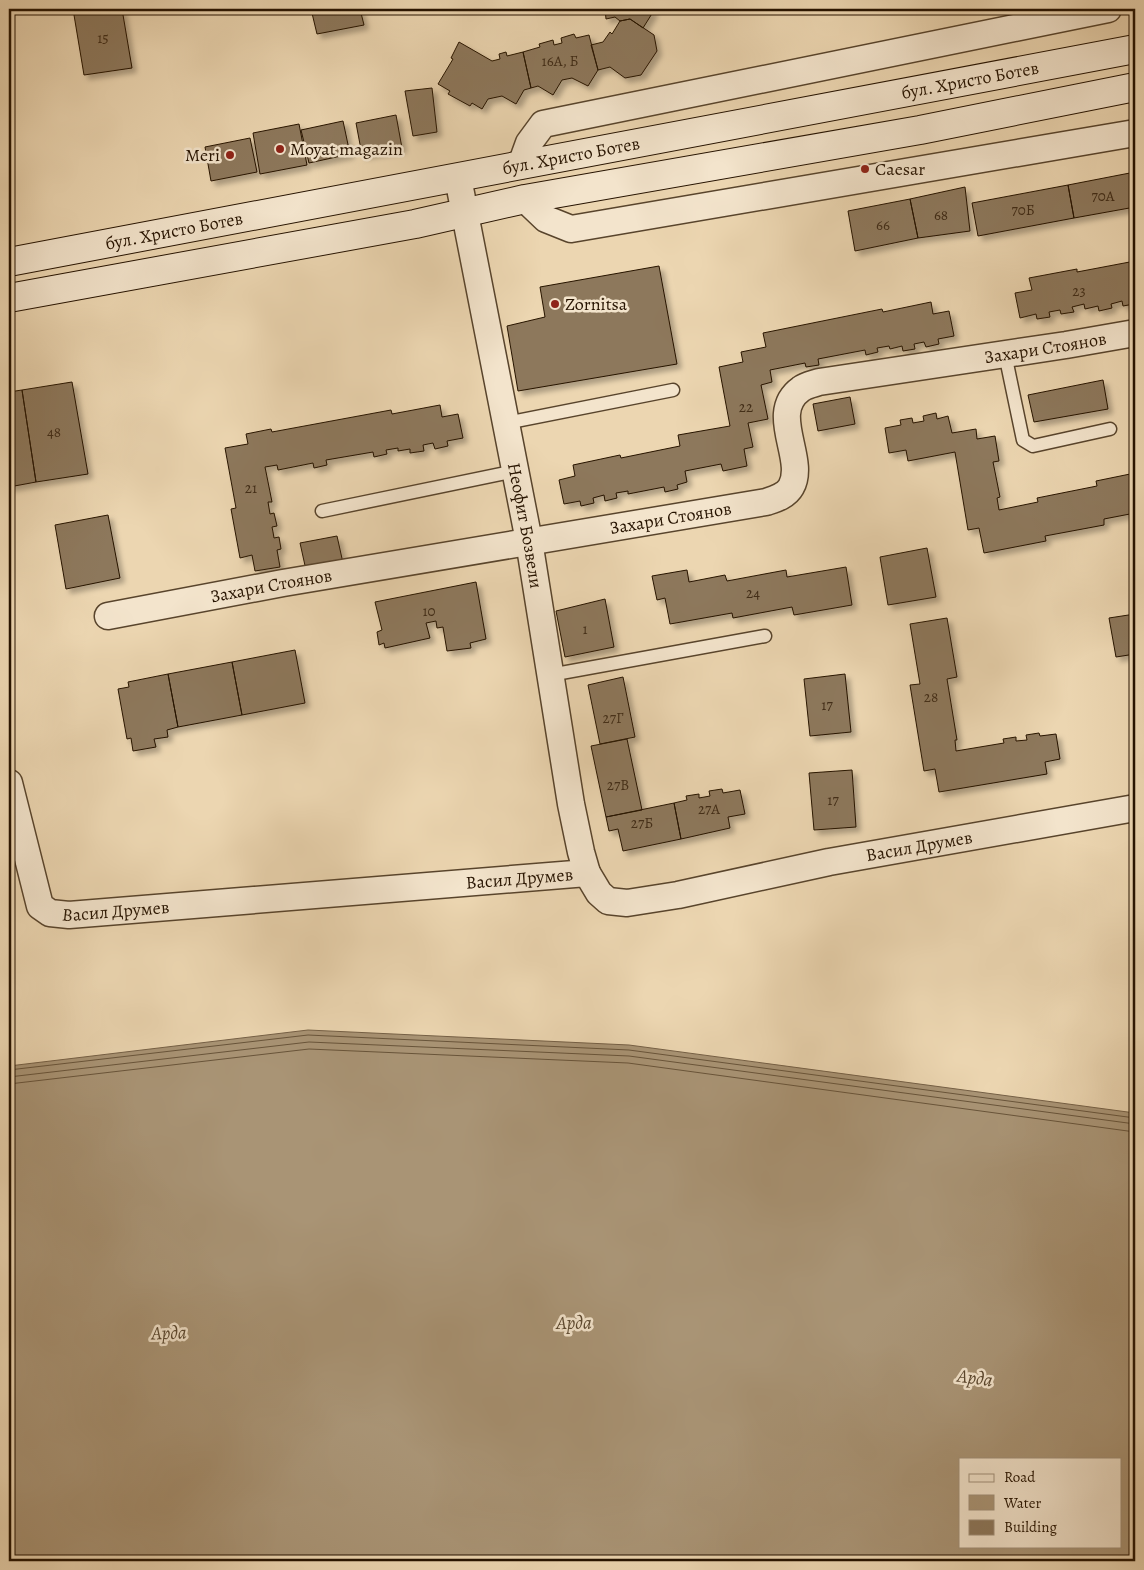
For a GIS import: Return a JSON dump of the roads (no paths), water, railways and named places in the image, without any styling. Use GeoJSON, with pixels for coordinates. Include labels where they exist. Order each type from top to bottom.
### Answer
{"type":"FeatureCollection","features":[{"type":"Feature","properties":{"kind":"main road","name":"бул. Христо Ботев"},"geometry":{"type":"LineString","coordinates":[[9,262],[1135,49]]}},
{"type":"Feature","properties":{"kind":"main road","name":"бул. Христо Ботев"},"geometry":{"type":"LineString","coordinates":[[9,298],[415,224],[526,199],[920,130],[1135,87]]}},
{"type":"Feature","properties":{"kind":"street"},"geometry":{"type":"LineString","coordinates":[[520,165],[529,143],[542,124],[1108,9]]}},
{"type":"Feature","properties":{"kind":"street"},"geometry":{"type":"LineString","coordinates":[[526,199],[546,218],[571,229],[1135,133]]}},
{"type":"Feature","properties":{"kind":"street","name":"Неофит Бозвели"},"geometry":{"type":"LineString","coordinates":[[458,178],[529,541],[571,804],[587,873]]}},
{"type":"Feature","properties":{"kind":"street","name":"Захари Стоянов"},"geometry":{"type":"LineString","coordinates":[[108,616],[283,583],[766,502],[781,497],[792,486],[794,472],[793,453],[787,426],[787,411],[791,399],[802,388],[819,382],[1135,333]]}},
{"type":"Feature","properties":{"kind":"street","name":"Васил Друмев"},"geometry":{"type":"LineString","coordinates":[[9,783],[40,906],[50,913],[69,915],[587,873],[598,893],[608,901],[627,903],[678,896],[829,862],[1135,808]]}},
{"type":"Feature","properties":{"kind":"lane"},"geometry":{"type":"LineString","coordinates":[[1005,354],[1023,440],[1033,446],[1110,429]]}},
{"type":"Feature","properties":{"kind":"lane"},"geometry":{"type":"LineString","coordinates":[[506,423],[673,390]]}},
{"type":"Feature","properties":{"kind":"lane"},"geometry":{"type":"LineString","coordinates":[[322,511],[515,471]]}},
{"type":"Feature","properties":{"kind":"lane"},"geometry":{"type":"LineString","coordinates":[[550,675],[765,636]]}},
{"type":"Feature","properties":{"kind":"water","name":"Арда"},"geometry":{"type":"Polygon","coordinates":[[[308,1030],[629,1045],[1135,1113],[1135,1561],[9,1561],[9,1066],[308,1030]]]}},
{"type":"Feature","properties":{"kind":"place","name":"Moyat magazin"},"geometry":{"type":"Point","coordinates":[280,149]}},
{"type":"Feature","properties":{"kind":"place","name":"Meri"},"geometry":{"type":"Point","coordinates":[230,155]}},
{"type":"Feature","properties":{"kind":"place","name":"Caesar"},"geometry":{"type":"Point","coordinates":[865,169]}},
{"type":"Feature","properties":{"kind":"place","name":"Zornitsa"},"geometry":{"type":"Point","coordinates":[555,304]}}]}
